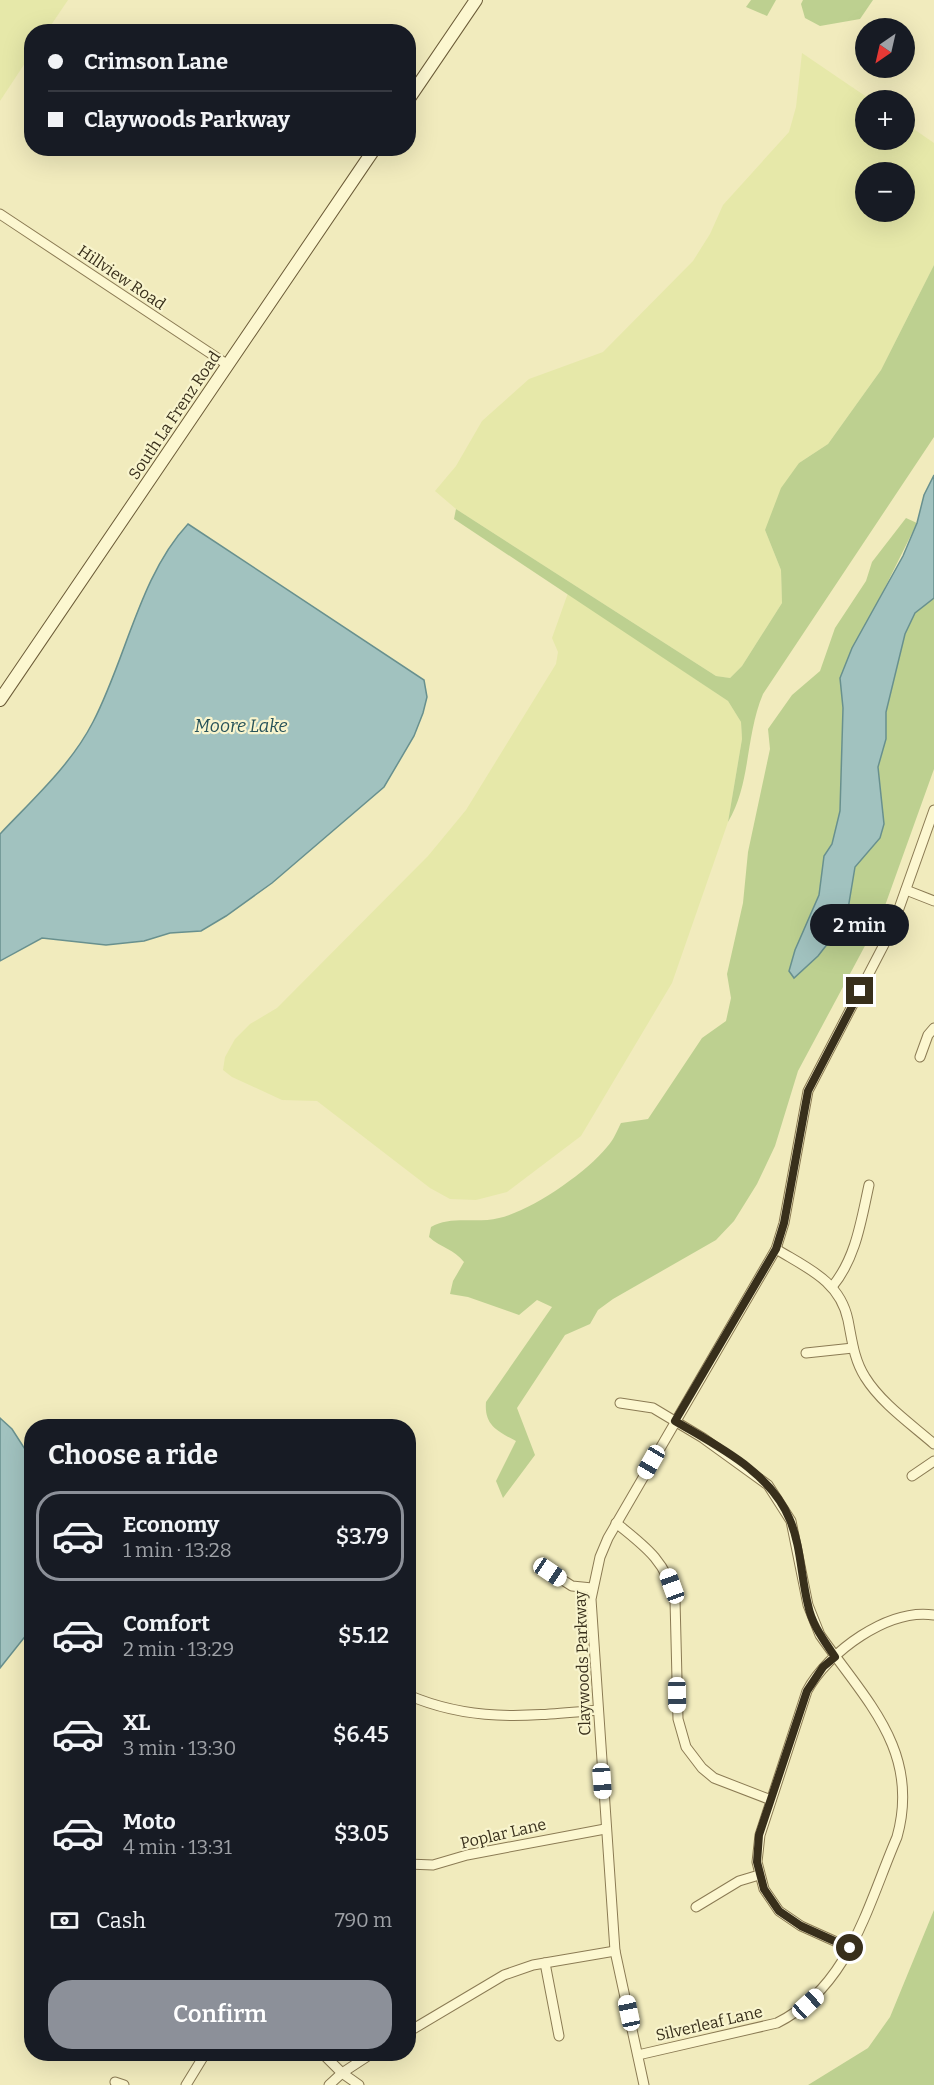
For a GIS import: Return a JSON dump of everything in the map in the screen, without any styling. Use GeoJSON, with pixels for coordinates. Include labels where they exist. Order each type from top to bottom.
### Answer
{"type":"FeatureCollection","features":[{"type":"Feature","properties":{"kind":"street"},"geometry":{"type":"LineString","coordinates":[[416,88],[476,0]]}},
{"type":"Feature","properties":{"kind":"street","name":"South La Frenz Road"},"geometry":{"type":"LineString","coordinates":[[0,700],[370,156]]}},
{"type":"Feature","properties":{"kind":"street","name":"Hillview Road"},"geometry":{"type":"LineString","coordinates":[[0,214],[228,365]]}},
{"type":"Feature","properties":{"kind":"street","name":"Claywoods Parkway"},"geometry":{"type":"LineString","coordinates":[[644,2085],[615,1951],[605,1829],[592,1588],[600,1557],[616,1523],[776,1249],[784,1223],[808,1091],[891,931],[934,810]]}},
{"type":"Feature","properties":{"kind":"street"},"geometry":{"type":"LineString","coordinates":[[906,890],[934,901]]}},
{"type":"Feature","properties":{"kind":"street"},"geometry":{"type":"LineString","coordinates":[[920,1057],[928,1035],[934,1028]]}},
{"type":"Feature","properties":{"kind":"street"},"geometry":{"type":"LineString","coordinates":[[832,1287],[846,1271],[869,1185]]}},
{"type":"Feature","properties":{"kind":"street"},"geometry":{"type":"LineString","coordinates":[[776,1249],[825,1279],[841,1297],[848,1318],[853,1348],[865,1377],[889,1405],[934,1444]]}},
{"type":"Feature","properties":{"kind":"street"},"geometry":{"type":"LineString","coordinates":[[806,1353],[853,1348]]}},
{"type":"Feature","properties":{"kind":"street","name":"Silverleaf Lane"},"geometry":{"type":"LineString","coordinates":[[620,1403],[653,1408],[757,1474],[778,1496],[795,1534],[813,1622],[891,1738],[901,1768],[904,1786],[902,1820],[897,1837],[850,1948],[832,1980],[808,2004],[793,2015],[762,2028],[638,2055]]}},
{"type":"Feature","properties":{"kind":"street"},"geometry":{"type":"LineString","coordinates":[[912,1476],[934,1461]]}},
{"type":"Feature","properties":{"kind":"street"},"geometry":{"type":"LineString","coordinates":[[616,1523],[653,1552],[662,1563],[672,1586],[675,1600],[678,1719],[686,1747],[697,1764],[714,1778],[771,1800]]}},
{"type":"Feature","properties":{"kind":"street"},"geometry":{"type":"LineString","coordinates":[[550,1572],[572,1586],[592,1588]]}},
{"type":"Feature","properties":{"kind":"street"},"geometry":{"type":"LineString","coordinates":[[850,1948],[789,1919],[771,1901],[759,1875],[757,1848],[807,1691],[823,1667],[891,1619],[917,1614],[934,1616]]}},
{"type":"Feature","properties":{"kind":"street"},"geometry":{"type":"LineString","coordinates":[[416,1698],[439,1707],[475,1715],[528,1716],[598,1710]]}},
{"type":"Feature","properties":{"kind":"street","name":"Poplar Lane"},"geometry":{"type":"LineString","coordinates":[[416,1864],[433,1865],[489,1851],[605,1829]]}},
{"type":"Feature","properties":{"kind":"street"},"geometry":{"type":"LineString","coordinates":[[696,1907],[740,1881],[759,1875]]}},
{"type":"Feature","properties":{"kind":"street"},"geometry":{"type":"LineString","coordinates":[[416,2027],[504,1975],[545,1963],[615,1951]]}},
{"type":"Feature","properties":{"kind":"street"},"geometry":{"type":"LineString","coordinates":[[545,1963],[559,2036]]}},
{"type":"Feature","properties":{"kind":"street"},"geometry":{"type":"LineString","coordinates":[[186,2085],[201,2061]]}},
{"type":"Feature","properties":{"kind":"street"},"geometry":{"type":"LineString","coordinates":[[330,2061],[359,2085]]}},
{"type":"Feature","properties":{"kind":"street"},"geometry":{"type":"LineString","coordinates":[[329,2085],[360,2061]]}},
{"type":"Feature","properties":{"kind":"green space"},"geometry":{"type":"Polygon","coordinates":[[[0,0],[68,0],[52,24],[24,24],[24,65],[0,101],[0,0]]]}},
{"type":"Feature","properties":{"kind":"green space"},"geometry":{"type":"Polygon","coordinates":[[[751,0],[776,0],[767,16],[746,7],[751,0]]]}},
{"type":"Feature","properties":{"kind":"green space"},"geometry":{"type":"Polygon","coordinates":[[[803,0],[873,0],[861,18],[820,26],[805,18],[801,4],[803,0]]]}},
{"type":"Feature","properties":{"kind":"green space"},"geometry":{"type":"Polygon","coordinates":[[[802,53],[856,90],[855,150],[915,150],[915,130],[934,143],[934,265],[881,370],[828,444],[799,463],[765,530],[781,570],[782,603],[742,666],[730,678],[716,676],[456,509],[435,491],[456,466],[482,421],[529,379],[603,352],[693,261],[710,234],[723,205],[789,132],[796,107],[802,53]]]}},
{"type":"Feature","properties":{"kind":"green space"},"geometry":{"type":"Polygon","coordinates":[[[934,265],[934,437],[763,694],[753,727],[741,792],[728,822],[742,739],[741,722],[728,701],[454,519],[456,509],[716,676],[730,678],[742,666],[782,603],[781,570],[765,530],[781,488],[799,463],[828,444],[881,370],[934,265]]]}},
{"type":"Feature","properties":{"kind":"green space"},"geometry":{"type":"Polygon","coordinates":[[[906,518],[917,523],[840,678],[843,708],[840,811],[832,844],[824,856],[819,895],[795,950],[818,956],[839,929],[848,909],[855,867],[884,824],[878,767],[886,739],[886,712],[905,634],[915,613],[934,598],[934,769],[882,914],[798,1071],[775,1146],[757,1184],[734,1221],[716,1240],[613,1299],[598,1310],[590,1324],[565,1335],[517,1408],[535,1455],[503,1498],[496,1481],[516,1441],[493,1426],[487,1416],[486,1402],[552,1307],[537,1300],[519,1315],[468,1297],[450,1294],[453,1281],[464,1262],[456,1254],[429,1237],[431,1227],[447,1221],[499,1218],[526,1208],[557,1190],[598,1157],[611,1142],[621,1123],[648,1119],[702,1038],[726,1021],[731,998],[727,974],[743,903],[748,852],[770,749],[768,729],[792,695],[820,671],[835,628],[866,581],[872,562],[906,518]]]}},
{"type":"Feature","properties":{"kind":"green space"},"geometry":{"type":"Polygon","coordinates":[[[568,593],[728,701],[741,722],[742,739],[728,822],[672,983],[581,1136],[507,1192],[476,1200],[450,1199],[430,1188],[317,1101],[282,1100],[232,1077],[223,1070],[225,1057],[235,1039],[250,1024],[277,1008],[428,856],[466,810],[556,664],[558,652],[552,638],[568,593]]]}},
{"type":"Feature","properties":{"kind":"green space"},"geometry":{"type":"Polygon","coordinates":[[[934,1910],[934,2085],[808,2085],[868,2048],[890,2017],[934,1910]]]}},
{"type":"Feature","properties":{"kind":"water"},"geometry":{"type":"Polygon","coordinates":[[[934,475],[934,598],[915,613],[905,634],[886,712],[886,739],[878,767],[884,824],[880,838],[855,867],[848,909],[839,929],[818,956],[794,978],[789,971],[795,950],[819,895],[824,856],[832,844],[840,811],[843,708],[840,678],[852,648],[903,556],[917,523],[924,495],[934,475]]]}},
{"type":"Feature","properties":{"kind":"water","name":"Moore Lake"},"geometry":{"type":"Polygon","coordinates":[[[188,524],[424,680],[427,697],[414,736],[384,787],[272,883],[201,931],[170,933],[144,941],[106,945],[42,938],[0,961],[0,834],[51,781],[84,738],[105,697],[146,592],[171,545],[188,524]]]}},
{"type":"Feature","properties":{"kind":"water"},"geometry":{"type":"Polygon","coordinates":[[[0,1418],[12,1429],[24,1448],[24,1638],[0,1668],[0,1418]]]}},
{"type":"Feature","properties":{"kind":"route"},"geometry":{"type":"LineString","coordinates":[[850,1948],[801,1926],[779,1911],[764,1889],[757,1862],[759,1835],[807,1691],[823,1667],[835,1657],[813,1622],[791,1521],[778,1496],[757,1474],[675,1421],[776,1249],[784,1223],[808,1091],[860,991]]}}]}
